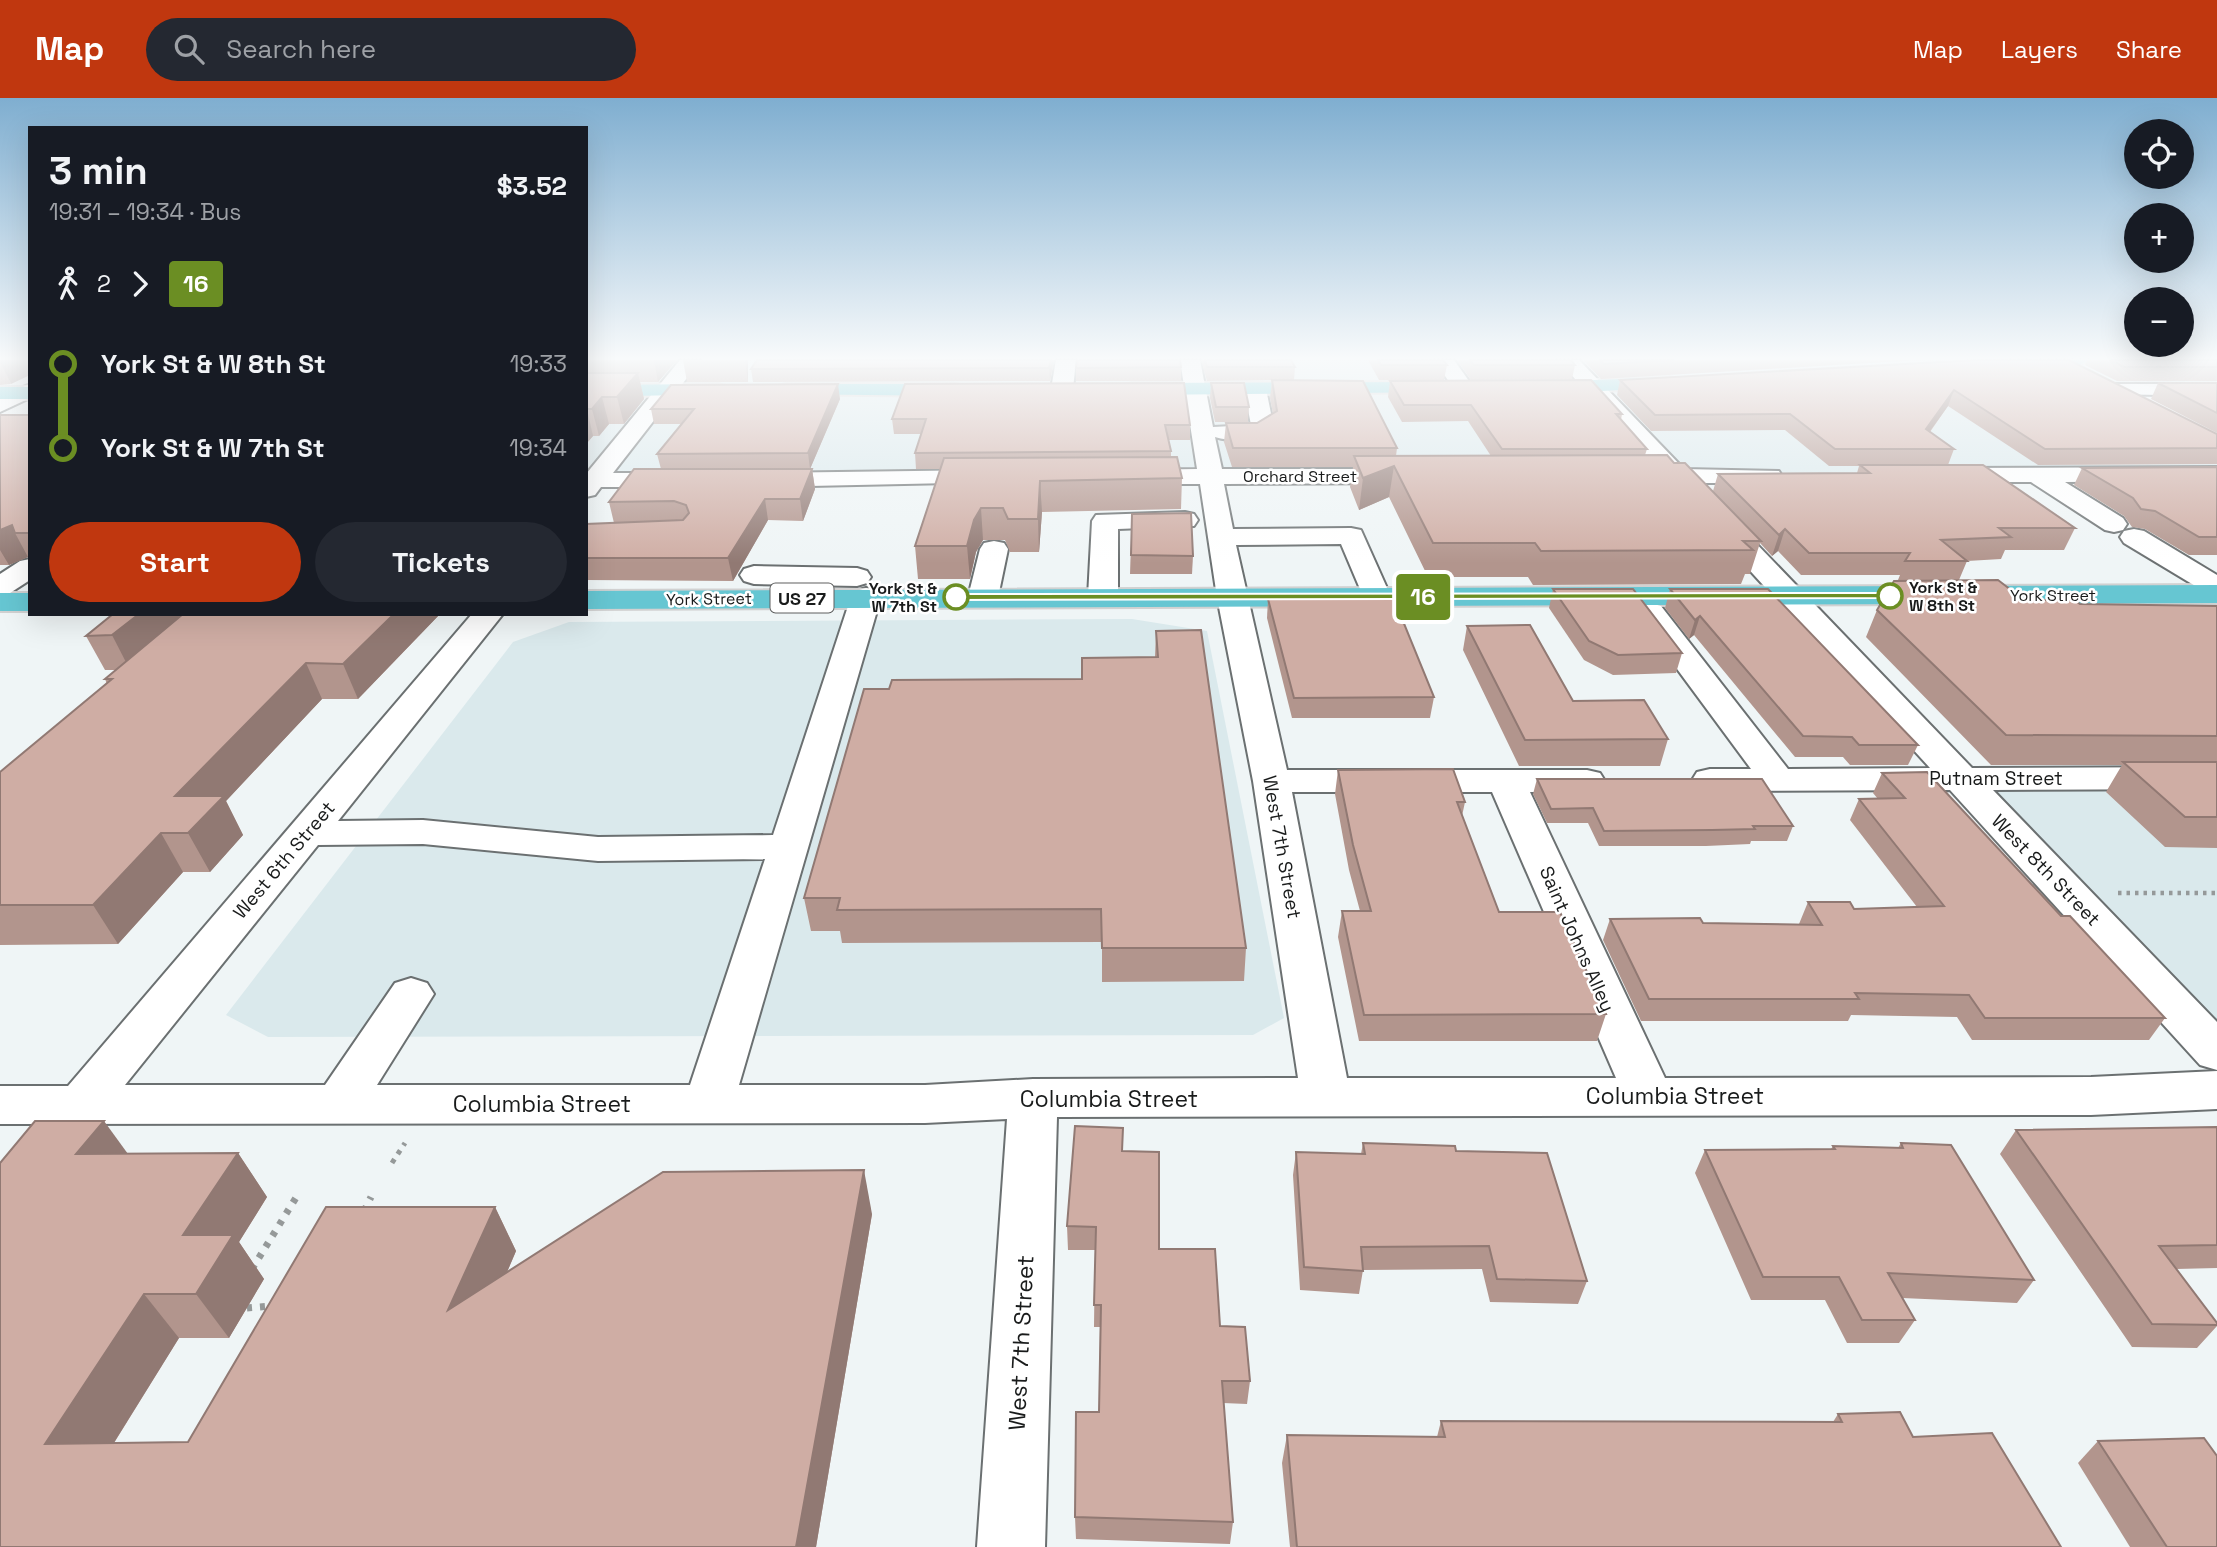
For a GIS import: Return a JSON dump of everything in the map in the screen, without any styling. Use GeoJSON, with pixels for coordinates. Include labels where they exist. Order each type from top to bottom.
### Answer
{"type":"FeatureCollection","features":[{"type":"Feature","properties":{"kind":"main road","name":"York Street"},"geometry":{"type":"LineString","coordinates":[[588,600],[862,587],[983,597],[2217,594]]}},
{"type":"Feature","properties":{"kind":"main road"},"geometry":{"type":"LineString","coordinates":[[0,602],[28,602]]}},
{"type":"Feature","properties":{"kind":"street"},"geometry":{"type":"LineString","coordinates":[[590,485],[636,428]]}},
{"type":"Feature","properties":{"kind":"street","name":"West 7th Street"},"geometry":{"type":"LineString","coordinates":[[1201,428],[1232,597],[1271,781],[1326,1099]]}},
{"type":"Feature","properties":{"kind":"street"},"geometry":{"type":"LineString","coordinates":[[1202,432],[1252,432],[1263,428]]}},
{"type":"Feature","properties":{"kind":"street","name":"West 8th Street"},"geometry":{"type":"LineString","coordinates":[[1631,428],[2217,1052]]}},
{"type":"Feature","properties":{"kind":"street"},"geometry":{"type":"LineString","coordinates":[[1926,476],[2217,474]]}},
{"type":"Feature","properties":{"kind":"street"},"geometry":{"type":"LineString","coordinates":[[2038,475],[2217,587]]}},
{"type":"Feature","properties":{"kind":"street","name":"Orchard Street"},"geometry":{"type":"LineString","coordinates":[[1114,477],[1425,476]]}},
{"type":"Feature","properties":{"kind":"street"},"geometry":{"type":"LineString","coordinates":[[1617,476],[1800,476]]}},
{"type":"Feature","properties":{"kind":"street"},"geometry":{"type":"LineString","coordinates":[[734,480],[1020,477]]}},
{"type":"Feature","properties":{"kind":"street"},"geometry":{"type":"LineString","coordinates":[[590,485],[706,480]]}},
{"type":"Feature","properties":{"kind":"street"},"geometry":{"type":"LineString","coordinates":[[1103,597],[1105,521],[1351,536],[1376,597]]}},
{"type":"Feature","properties":{"kind":"street"},"geometry":{"type":"LineString","coordinates":[[983,597],[994,549]]}},
{"type":"Feature","properties":{"kind":"street"},"geometry":{"type":"LineString","coordinates":[[0,587],[28,568]]}},
{"type":"Feature","properties":{"kind":"street"},"geometry":{"type":"LineString","coordinates":[[709,1102],[790,847],[862,587],[799,575],[754,575]]}},
{"type":"Feature","properties":{"kind":"street"},"geometry":{"type":"LineString","coordinates":[[1638,597],[1778,780]]}},
{"type":"Feature","properties":{"kind":"street","name":"West 6th Street"},"geometry":{"type":"LineString","coordinates":[[80,1106],[486,616]]}},
{"type":"Feature","properties":{"kind":"street","name":"Putnam Street"},"geometry":{"type":"LineString","coordinates":[[1683,780],[2217,778]]}},
{"type":"Feature","properties":{"kind":"street"},"geometry":{"type":"LineString","coordinates":[[1271,781],[1615,781]]}},
{"type":"Feature","properties":{"kind":"street","name":"Saint Johns Alley"},"geometry":{"type":"LineString","coordinates":[[1506,781],[1624,1045],[1650,1096]]}},
{"type":"Feature","properties":{"kind":"street"},"geometry":{"type":"LineString","coordinates":[[306,833],[423,832],[598,849],[790,847]]}},
{"type":"Feature","properties":{"kind":"street"},"geometry":{"type":"LineString","coordinates":[[339,1105],[411,994]]}},
{"type":"Feature","properties":{"kind":"street","name":"Columbia Street"},"geometry":{"type":"LineString","coordinates":[[4,1109],[80,1106],[709,1102],[925,1104],[1033,1098],[2091,1096],[2217,1090]]}},
{"type":"Feature","properties":{"kind":"street","name":"West 7th Street"},"geometry":{"type":"LineString","coordinates":[[1011,1547],[1033,1098]]}},
{"type":"Feature","properties":{"kind":"path"},"geometry":{"type":"LineString","coordinates":[[2068,893],[2217,893]]}},
{"type":"Feature","properties":{"kind":"path"},"geometry":{"type":"LineString","coordinates":[[392,1163],[408,1138]]}},
{"type":"Feature","properties":{"kind":"path"},"geometry":{"type":"LineString","coordinates":[[246,1279],[297,1196]]}},
{"type":"Feature","properties":{"kind":"path"},"geometry":{"type":"LineString","coordinates":[[359,1219],[371,1197]]}},
{"type":"Feature","properties":{"kind":"path"},"geometry":{"type":"LineString","coordinates":[[247,1308],[282,1305]]}},
{"type":"Feature","properties":{"kind":"shaded area"},"geometry":{"type":"Polygon","coordinates":[[[588,428],[2184,428],[2217,445],[2217,474],[588,480],[588,428]]]}},
{"type":"Feature","properties":{"kind":"shaded area"},"geometry":{"type":"Polygon","coordinates":[[[1132,619],[1207,631],[1284,1018],[1253,1035],[268,1037],[226,1015],[513,642],[569,622],[1132,619]]]}},
{"type":"Feature","properties":{"kind":"shaded area"},"geometry":{"type":"Polygon","coordinates":[[[1959,778],[2217,778],[2217,1052],[1959,778]]]}},
{"type":"Feature","properties":{"kind":"building"},"geometry":{"type":"Polygon","coordinates":[[[0,428],[28,428],[28,533],[15,533],[12,525],[0,530],[0,428]]]}},
{"type":"Feature","properties":{"kind":"building"},"geometry":{"type":"Polygon","coordinates":[[[679,428],[819,428],[808,453],[657,454],[679,428]]]}},
{"type":"Feature","properties":{"kind":"building"},"geometry":{"type":"Polygon","coordinates":[[[923,428],[1166,428],[1171,451],[915,453],[923,428]]]}},
{"type":"Feature","properties":{"kind":"building"},"geometry":{"type":"Polygon","coordinates":[[[1227,428],[1387,428],[1397,448],[1233,448],[1227,428]]]}},
{"type":"Feature","properties":{"kind":"building"},"geometry":{"type":"Polygon","coordinates":[[[1487,428],[1628,428],[1647,449],[1502,449],[1487,428]]]}},
{"type":"Feature","properties":{"kind":"building"},"geometry":{"type":"Polygon","coordinates":[[[1808,428],[1927,428],[1954,449],[1835,449],[1808,428]]]}},
{"type":"Feature","properties":{"kind":"building"},"geometry":{"type":"Polygon","coordinates":[[[2012,428],[2204,428],[2217,434],[2217,448],[2045,449],[2012,428]]]}},
{"type":"Feature","properties":{"kind":"building"},"geometry":{"type":"Polygon","coordinates":[[[1667,455],[1674,463],[1685,463],[1761,541],[1743,541],[1753,550],[1541,551],[1535,543],[1433,543],[1394,466],[1363,478],[1354,456],[1667,455]]]}},
{"type":"Feature","properties":{"kind":"building"},"geometry":{"type":"Polygon","coordinates":[[[1177,457],[1182,478],[1040,481],[1038,519],[1008,519],[1003,508],[981,508],[974,520],[967,546],[915,546],[944,458],[1177,457]]]}},
{"type":"Feature","properties":{"kind":"building"},"geometry":{"type":"Polygon","coordinates":[[[1860,465],[1983,465],[2075,528],[1999,528],[2011,537],[1941,540],[1967,561],[1905,561],[1910,553],[1809,553],[1785,529],[1779,535],[1718,474],[1870,473],[1860,465]]]}},
{"type":"Feature","properties":{"kind":"building"},"geometry":{"type":"Polygon","coordinates":[[[2217,467],[2217,537],[2199,537],[2155,511],[2141,509],[2133,498],[2082,468],[2217,467]]]}},
{"type":"Feature","properties":{"kind":"building"},"geometry":{"type":"Polygon","coordinates":[[[634,469],[812,469],[800,499],[765,499],[728,558],[588,558],[588,524],[683,520],[689,513],[686,505],[674,501],[609,502],[634,469]]]}},
{"type":"Feature","properties":{"kind":"building"},"geometry":{"type":"Polygon","coordinates":[[[1191,513],[1193,556],[1131,555],[1132,514],[1191,513]]]}},
{"type":"Feature","properties":{"kind":"building"},"geometry":{"type":"Polygon","coordinates":[[[1998,580],[2024,600],[2074,600],[2080,604],[2217,606],[2217,736],[2006,735],[1877,610],[1894,581],[1998,580]]]}},
{"type":"Feature","properties":{"kind":"building"},"geometry":{"type":"Polygon","coordinates":[[[1553,589],[1633,589],[1682,653],[1618,655],[1589,641],[1553,589]]]}},
{"type":"Feature","properties":{"kind":"building"},"geometry":{"type":"Polygon","coordinates":[[[1670,589],[1768,589],[1918,745],[1859,745],[1852,737],[1803,736],[1700,616],[1695,620],[1670,589]]]}},
{"type":"Feature","properties":{"kind":"building"},"geometry":{"type":"Polygon","coordinates":[[[1268,599],[1394,599],[1434,697],[1294,698],[1268,599]]]}},
{"type":"Feature","properties":{"kind":"building"},"geometry":{"type":"Polygon","coordinates":[[[111,616],[136,616],[112,635],[86,636],[111,616]]]}},
{"type":"Feature","properties":{"kind":"building"},"geometry":{"type":"Polygon","coordinates":[[[181,616],[392,616],[343,664],[306,663],[175,796],[224,796],[188,833],[161,833],[93,905],[0,905],[0,772],[112,679],[105,679],[181,616]]]}},
{"type":"Feature","properties":{"kind":"building"},"geometry":{"type":"Polygon","coordinates":[[[1530,625],[1573,701],[1644,700],[1668,739],[1525,740],[1467,626],[1530,625]]]}},
{"type":"Feature","properties":{"kind":"building"},"geometry":{"type":"Polygon","coordinates":[[[1201,630],[1246,948],[1102,948],[1101,909],[837,910],[840,898],[804,898],[864,689],[889,689],[892,680],[1082,679],[1082,658],[1158,657],[1156,631],[1201,630]]]}},
{"type":"Feature","properties":{"kind":"building"},"geometry":{"type":"Polygon","coordinates":[[[2123,762],[2217,762],[2217,817],[2185,817],[2123,762]]]}},
{"type":"Feature","properties":{"kind":"building"},"geometry":{"type":"Polygon","coordinates":[[[1453,769],[1465,802],[1457,802],[1499,912],[1560,912],[1606,1014],[1364,1015],[1342,911],[1371,911],[1353,845],[1338,770],[1453,769]]]}},
{"type":"Feature","properties":{"kind":"building"},"geometry":{"type":"Polygon","coordinates":[[[1927,772],[2061,916],[2070,916],[2165,1018],[1985,1018],[1969,995],[1855,993],[1859,999],[1649,999],[1610,919],[1700,918],[1703,923],[1822,925],[1808,902],[1850,902],[1854,909],[1944,906],[1859,799],[1905,798],[1882,773],[1927,772]]]}},
{"type":"Feature","properties":{"kind":"building"},"geometry":{"type":"Polygon","coordinates":[[[1537,779],[1762,779],[1793,826],[1604,831],[1593,808],[1551,809],[1537,779]]]}},
{"type":"Feature","properties":{"kind":"building"},"geometry":{"type":"Polygon","coordinates":[[[35,1121],[104,1121],[76,1154],[238,1153],[183,1235],[233,1235],[196,1294],[144,1294],[45,1444],[188,1442],[326,1207],[495,1207],[448,1310],[663,1172],[864,1170],[796,1547],[0,1547],[0,1163],[35,1121]]]}},
{"type":"Feature","properties":{"kind":"building"},"geometry":{"type":"Polygon","coordinates":[[[1075,1126],[1123,1128],[1122,1151],[1159,1152],[1159,1249],[1215,1249],[1220,1326],[1245,1327],[1250,1381],[1222,1381],[1233,1522],[1075,1517],[1076,1412],[1099,1412],[1101,1305],[1094,1305],[1096,1227],[1067,1226],[1075,1126]]]}},
{"type":"Feature","properties":{"kind":"building"},"geometry":{"type":"Polygon","coordinates":[[[2217,1127],[2217,1245],[2159,1246],[2217,1325],[2152,1324],[2016,1130],[2217,1127]]]}},
{"type":"Feature","properties":{"kind":"building"},"geometry":{"type":"Polygon","coordinates":[[[1363,1143],[1455,1146],[1456,1151],[1547,1153],[1587,1281],[1497,1279],[1489,1246],[1361,1247],[1363,1271],[1304,1267],[1296,1152],[1365,1154],[1363,1143]]]}},
{"type":"Feature","properties":{"kind":"building"},"geometry":{"type":"Polygon","coordinates":[[[1901,1143],[1951,1145],[2034,1280],[1888,1273],[1915,1320],[1862,1320],[1839,1277],[1763,1277],[1705,1150],[1835,1149],[1833,1146],[1903,1148],[1901,1143]]]}},
{"type":"Feature","properties":{"kind":"building"},"geometry":{"type":"Polygon","coordinates":[[[1900,1412],[1913,1437],[1992,1433],[2061,1547],[1297,1547],[1287,1435],[1445,1437],[1441,1421],[1842,1422],[1838,1414],[1900,1412]]]}},
{"type":"Feature","properties":{"kind":"building"},"geometry":{"type":"Polygon","coordinates":[[[2204,1438],[2217,1456],[2217,1547],[2167,1547],[2098,1441],[2204,1438]]]}},
{"type":"Feature","properties":{"kind":"bus line","name":"16"},"geometry":{"type":"LineString","coordinates":[[956,597],[1890,596]]}},
{"type":"Feature","properties":{"kind":"place","name":"York St & W 8th St"},"geometry":{"type":"Point","coordinates":[1890,596]}},
{"type":"Feature","properties":{"kind":"place","name":"York St & W 7th St"},"geometry":{"type":"Point","coordinates":[956,597]}}]}
